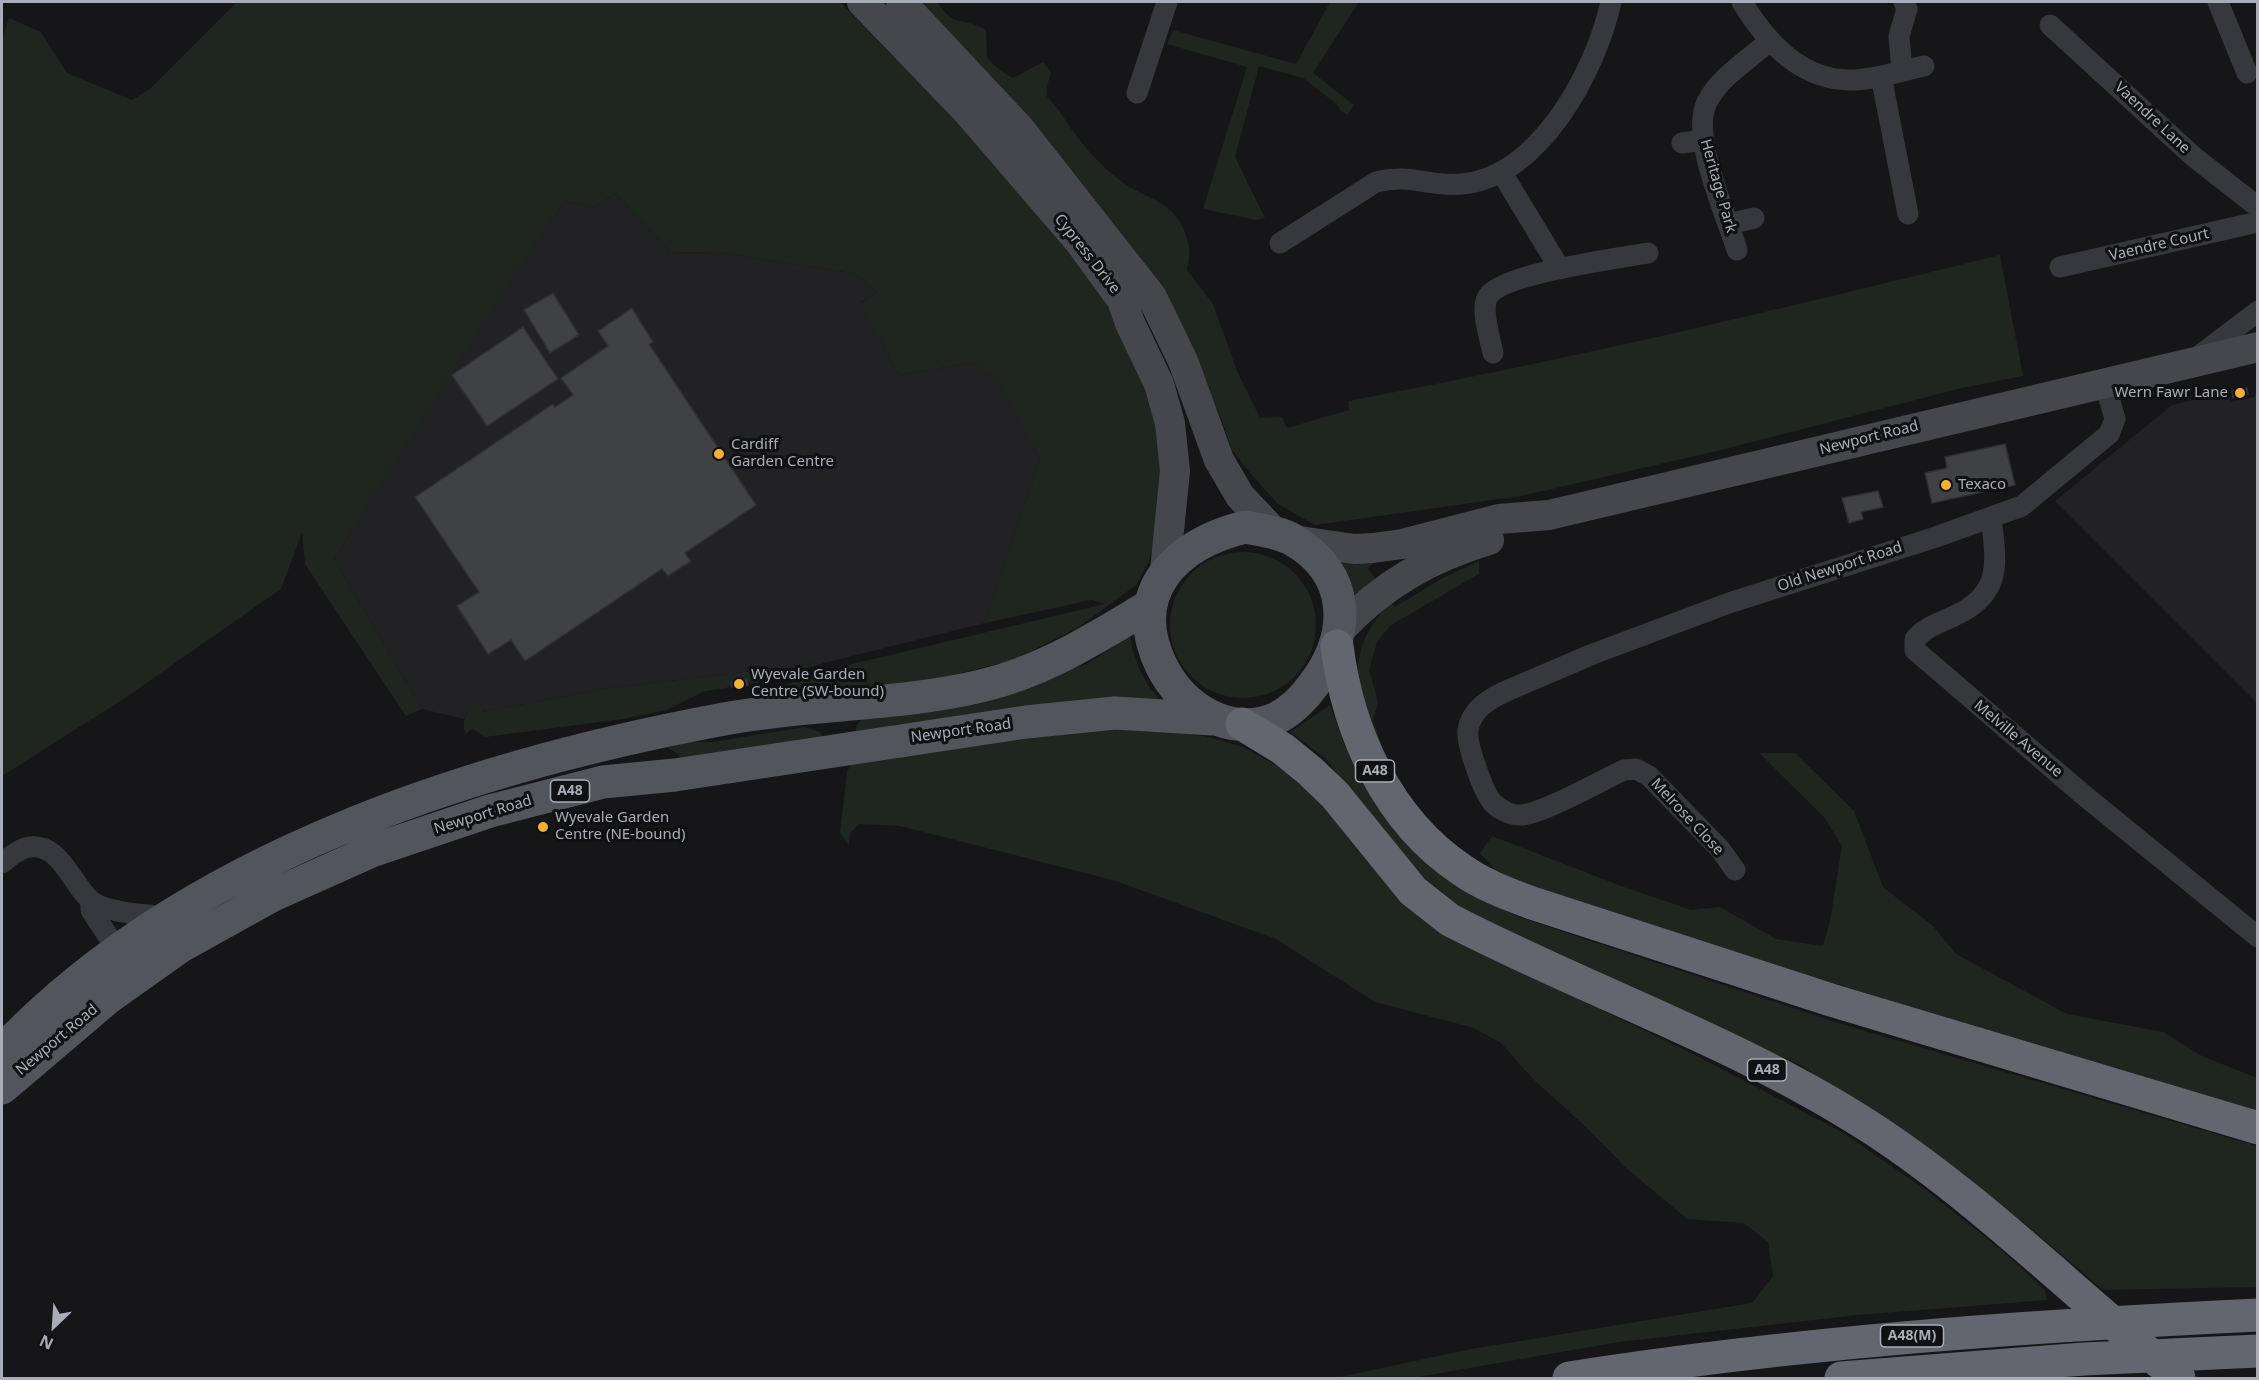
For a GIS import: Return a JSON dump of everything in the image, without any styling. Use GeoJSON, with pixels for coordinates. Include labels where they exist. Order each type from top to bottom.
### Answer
{"type":"FeatureCollection","features":[{"type":"Feature","properties":{"kind":"highway","name":"A48"},"geometry":{"type":"LineString","coordinates":[[1338,638],[1342,688],[1350,717],[1368,758],[1390,796],[1439,853],[1488,886],[1532,903],[1820,996],[2258,1128]]}},
{"type":"Feature","properties":{"kind":"highway","name":"A48"},"geometry":{"type":"LineString","coordinates":[[1228,722],[1283,749],[1310,771],[1335,795],[1413,891],[1450,920],[1775,1074],[1830,1104],[1917,1160],[2179,1378]]}},
{"type":"Feature","properties":{"kind":"highway","name":"A48(M)"},"geometry":{"type":"LineString","coordinates":[[1569,1378],[1824,1344],[1962,1331],[2258,1315]]}},
{"type":"Feature","properties":{"kind":"highway","name":"A48(M)"},"geometry":{"type":"LineString","coordinates":[[1841,1378],[2039,1362],[2258,1351]]}},
{"type":"Feature","properties":{"kind":"main road"},"geometry":{"type":"LineString","coordinates":[[1245,527],[1284,537],[1316,559],[1330,576],[1340,601],[1338,638],[1313,685],[1289,710],[1264,722],[1228,722],[1192,706],[1164,671],[1153,641],[1150,621],[1151,605],[1165,570],[1193,547],[1228,531],[1245,527]]}},
{"type":"Feature","properties":{"kind":"main road","name":"Newport Road"},"geometry":{"type":"LineString","coordinates":[[2,1051],[75,984],[117,951],[167,917],[256,867],[370,818],[496,773],[631,738],[725,718],[795,707],[909,697],[980,686],[1054,660],[1096,640],[1151,605]]}},
{"type":"Feature","properties":{"kind":"main road","name":"Newport Road"},"geometry":{"type":"LineString","coordinates":[[2,1088],[55,1040],[181,946],[271,896],[374,850],[490,811],[603,783],[675,775],[1026,722],[1115,713],[1228,722]]}},
{"type":"Feature","properties":{"kind":"street","name":"Cypress Drive"},"geometry":{"type":"LineString","coordinates":[[862,2],[967,111],[1078,240],[1122,300],[1130,323],[1159,384],[1170,423],[1175,471],[1165,570]]}},
{"type":"Feature","properties":{"kind":"street","name":"Cypress Drive"},"geometry":{"type":"LineString","coordinates":[[900,2],[1020,129],[1152,297],[1183,361],[1219,460],[1240,496],[1284,537]]}},
{"type":"Feature","properties":{"kind":"street"},"geometry":{"type":"LineString","coordinates":[[1137,93],[1167,2]]}},
{"type":"Feature","properties":{"kind":"street"},"geometry":{"type":"LineString","coordinates":[[1280,243],[1376,182],[1394,177],[1414,178],[1440,184],[1462,184],[1502,173],[1535,146],[1560,116],[1585,73],[1598,44],[1611,2]]}},
{"type":"Feature","properties":{"kind":"street"},"geometry":{"type":"LineString","coordinates":[[1742,2],[1770,41],[1800,67],[1814,73],[1854,80],[1924,66]]}},
{"type":"Feature","properties":{"kind":"street"},"geometry":{"type":"LineString","coordinates":[[1902,71],[1899,36],[1907,9],[1904,2]]}},
{"type":"Feature","properties":{"kind":"street"},"geometry":{"type":"LineString","coordinates":[[2218,2],[2247,73]]}},
{"type":"Feature","properties":{"kind":"street","name":"Vaendre Lane"},"geometry":{"type":"LineString","coordinates":[[2050,25],[2194,157],[2258,207]]}},
{"type":"Feature","properties":{"kind":"street","name":"Heritage Park"},"geometry":{"type":"LineString","coordinates":[[1737,250],[1704,140],[1703,115],[1707,102],[1716,89],[1770,41]]}},
{"type":"Feature","properties":{"kind":"street"},"geometry":{"type":"LineString","coordinates":[[1881,76],[1908,214]]}},
{"type":"Feature","properties":{"kind":"street"},"geometry":{"type":"LineString","coordinates":[[1682,143],[1704,140]]}},
{"type":"Feature","properties":{"kind":"street"},"geometry":{"type":"LineString","coordinates":[[1502,173],[1560,269]]}},
{"type":"Feature","properties":{"kind":"street"},"geometry":{"type":"LineString","coordinates":[[1729,224],[1754,218]]}},
{"type":"Feature","properties":{"kind":"street","name":"Vaendre Court"},"geometry":{"type":"LineString","coordinates":[[2060,267],[2258,222]]}},
{"type":"Feature","properties":{"kind":"street"},"geometry":{"type":"LineString","coordinates":[[1493,353],[1485,307],[1492,291],[1503,284],[1560,269],[1648,253]]}},
{"type":"Feature","properties":{"kind":"street","name":"Newport Road"},"geometry":{"type":"LineString","coordinates":[[2189,363],[2258,311]]}},
{"type":"Feature","properties":{"kind":"street","name":"Newport Road"},"geometry":{"type":"LineString","coordinates":[[1284,537],[1354,549],[1402,544],[1499,519],[1549,515],[2258,346]]}},
{"type":"Feature","properties":{"kind":"street","name":"Old Newport Road"},"geometry":{"type":"LineString","coordinates":[[1504,692],[1593,654],[1729,603],[1991,519],[2035,498],[2109,434],[2115,419],[2105,384]]}},
{"type":"Feature","properties":{"kind":"street","name":"Newport Road"},"geometry":{"type":"LineString","coordinates":[[1338,638],[1367,602],[1408,572],[1447,554],[1500,536],[1549,515]]}},
{"type":"Feature","properties":{"kind":"street","name":"Melville Avenue"},"geometry":{"type":"LineString","coordinates":[[1991,519],[1996,552],[1995,569],[1990,586],[1968,610],[1923,630],[1915,639],[1915,650],[2080,792],[2258,936]]}},
{"type":"Feature","properties":{"kind":"street","name":"Melrose Close"},"geometry":{"type":"LineString","coordinates":[[1504,692],[1484,702],[1474,715],[1468,730],[1470,749],[1491,802],[1503,811],[1521,815],[1537,810],[1624,770],[1636,770],[1650,776],[1720,849],[1735,870]]}},
{"type":"Feature","properties":{"kind":"street"},"geometry":{"type":"LineString","coordinates":[[2,863],[25,848],[47,850],[63,863],[91,901],[91,910],[137,977]]}},
{"type":"Feature","properties":{"kind":"street"},"geometry":{"type":"LineString","coordinates":[[91,901],[128,912],[167,917]]}},
{"type":"Feature","properties":{"kind":"shaded area"},"geometry":{"type":"Polygon","coordinates":[[[237,2],[840,2],[1008,174],[1110,299],[1153,388],[1165,454],[1155,539],[1148,563],[1136,585],[1079,627],[1013,660],[926,682],[824,694],[765,691],[848,665],[1105,604],[1091,600],[985,623],[1040,459],[996,377],[970,363],[899,375],[861,303],[877,293],[857,274],[723,253],[670,252],[616,193],[595,207],[564,201],[471,342],[334,559],[422,709],[406,716],[305,564],[302,533],[281,589],[125,698],[2,776],[2,39],[9,18],[41,32],[67,73],[132,100],[151,88],[237,2]]]}},
{"type":"Feature","properties":{"kind":"shaded area"},"geometry":{"type":"Polygon","coordinates":[[[907,2],[937,2],[949,16],[986,30],[987,58],[1013,78],[1043,62],[1051,72],[1046,94],[1083,145],[1118,179],[1168,208],[1179,221],[1189,245],[1187,270],[1213,304],[1237,371],[1260,418],[1282,417],[1287,428],[1349,410],[1348,401],[1675,333],[2000,255],[2023,376],[1962,388],[1717,451],[1521,496],[1315,525],[1278,504],[1232,450],[1218,410],[1203,387],[907,2]]]}},
{"type":"Feature","properties":{"kind":"shaded area"},"geometry":{"type":"Polygon","coordinates":[[[1330,2],[1359,2],[1313,73],[1354,105],[1347,115],[1340,110],[1338,105],[1303,78],[1259,66],[1235,157],[1265,218],[1256,220],[1203,209],[1247,67],[1167,44],[1173,30],[1296,64],[1330,2]]]}},
{"type":"Feature","properties":{"kind":"shaded area","name":"Cardiff Garden Centre"},"geometry":{"type":"Polygon","coordinates":[[[616,193],[670,252],[723,253],[857,274],[878,294],[861,302],[899,375],[970,363],[997,377],[1040,459],[985,623],[828,662],[602,689],[483,712],[480,703],[467,712],[464,719],[422,709],[334,559],[470,342],[564,201],[595,207],[616,193]]]}},
{"type":"Feature","properties":{"kind":"shaded area"},"geometry":{"type":"Polygon","coordinates":[[[2257,391],[2258,703],[2055,501],[2172,405],[2228,392],[2231,402],[2254,397],[2257,391]]]}},
{"type":"Feature","properties":{"kind":"shaded area"},"geometry":{"type":"Polygon","coordinates":[[[1243,552],[1271,557],[1295,573],[1311,597],[1316,625],[1311,653],[1295,677],[1271,693],[1243,698],[1215,693],[1191,677],[1175,653],[1170,625],[1175,597],[1191,573],[1215,557],[1243,552]]]}},
{"type":"Feature","properties":{"kind":"shaded area"},"geometry":{"type":"Polygon","coordinates":[[[1337,559],[1374,562],[1368,569],[1376,579],[1355,595],[1337,559]]]}},
{"type":"Feature","properties":{"kind":"shaded area"},"geometry":{"type":"Polygon","coordinates":[[[1479,561],[1479,574],[1391,625],[1377,642],[1369,670],[1378,702],[1373,720],[1381,744],[1380,754],[1366,711],[1358,675],[1359,658],[1364,641],[1374,622],[1390,602],[1395,607],[1439,580],[1479,561]]]}},
{"type":"Feature","properties":{"kind":"shaded area"},"geometry":{"type":"Polygon","coordinates":[[[1130,637],[1141,672],[1162,702],[855,735],[857,725],[863,718],[1036,683],[1088,663],[1130,637]]]}},
{"type":"Feature","properties":{"kind":"shaded area"},"geometry":{"type":"Polygon","coordinates":[[[828,662],[751,684],[746,679],[731,682],[727,688],[705,691],[666,710],[623,719],[485,737],[473,729],[465,734],[464,729],[464,719],[468,711],[480,702],[483,712],[602,689],[828,662]]]}},
{"type":"Feature","properties":{"kind":"shaded area"},"geometry":{"type":"Polygon","coordinates":[[[1330,705],[1345,746],[1379,803],[1472,892],[1519,917],[1838,1023],[2257,1146],[2257,1287],[2103,1290],[2024,1223],[1801,1065],[1649,1000],[1464,913],[1410,867],[1325,758],[1290,732],[1330,705]]]}},
{"type":"Feature","properties":{"kind":"shaded area"},"geometry":{"type":"Polygon","coordinates":[[[1073,726],[1156,729],[1205,736],[1243,747],[1285,770],[1329,810],[1446,935],[1693,1054],[1842,1132],[1926,1190],[1999,1248],[2045,1290],[2047,1300],[1858,1315],[1619,1342],[1412,1378],[1335,1378],[1471,1349],[1752,1303],[1773,1276],[1768,1242],[1744,1223],[1687,1219],[1626,1168],[1587,1128],[1532,1078],[1501,1043],[1474,1028],[1375,1002],[1276,939],[1113,880],[900,826],[859,824],[850,833],[849,846],[840,833],[847,771],[856,758],[1073,726]]]}},
{"type":"Feature","properties":{"kind":"shaded area"},"geometry":{"type":"Polygon","coordinates":[[[805,727],[820,732],[825,740],[682,762],[680,756],[665,746],[672,741],[713,742],[805,727]]]}},
{"type":"Feature","properties":{"kind":"shaded area"},"geometry":{"type":"Polygon","coordinates":[[[1759,753],[1795,753],[1854,811],[1883,887],[1933,926],[1956,954],[2067,1014],[2163,1032],[2202,1056],[2257,1078],[2257,1113],[2108,1070],[1502,878],[1480,853],[1492,836],[1621,886],[1691,910],[1720,907],[1776,939],[1823,946],[1830,921],[1842,846],[1824,817],[1759,753]]]}},
{"type":"Feature","properties":{"kind":"building"},"geometry":{"type":"Polygon","coordinates":[[[553,293],[579,335],[550,353],[524,310],[553,293]]]}},
{"type":"Feature","properties":{"kind":"building"},"geometry":{"type":"Polygon","coordinates":[[[632,308],[653,342],[649,344],[756,505],[685,553],[691,561],[668,576],[662,569],[525,661],[511,640],[488,654],[457,606],[479,592],[415,497],[553,404],[555,407],[573,395],[561,378],[608,346],[598,331],[632,308]]]}},
{"type":"Feature","properties":{"kind":"building"},"geometry":{"type":"Polygon","coordinates":[[[523,327],[558,379],[487,426],[452,375],[523,327]]]}},
{"type":"Feature","properties":{"kind":"building"},"geometry":{"type":"Polygon","coordinates":[[[2247,388],[2248,394],[2233,398],[2232,391],[2247,388]]]}},
{"type":"Feature","properties":{"kind":"building"},"geometry":{"type":"Polygon","coordinates":[[[2005,444],[2015,485],[1932,503],[1925,473],[1947,468],[1945,457],[2005,444]]]}},
{"type":"Feature","properties":{"kind":"building"},"geometry":{"type":"Polygon","coordinates":[[[1878,491],[1883,507],[1861,512],[1863,519],[1849,523],[1842,498],[1878,491]]]}},
{"type":"Feature","properties":{"kind":"building"},"geometry":{"type":"Polygon","coordinates":[[[747,679],[748,685],[731,687],[731,682],[747,679]]]}},
{"type":"Feature","properties":{"kind":"place","name":"Wern Fawr Lane"},"geometry":{"type":"Point","coordinates":[2240,393]}},
{"type":"Feature","properties":{"kind":"place","name":"Cardiff Garden Centre"},"geometry":{"type":"Point","coordinates":[719,454]}},
{"type":"Feature","properties":{"kind":"place","name":"Texaco"},"geometry":{"type":"Point","coordinates":[1946,485]}},
{"type":"Feature","properties":{"kind":"place","name":"Wyevale Garden Centre (SW-bound)"},"geometry":{"type":"Point","coordinates":[739,684]}},
{"type":"Feature","properties":{"kind":"place","name":"Wyevale Garden Centre (NE-bound)"},"geometry":{"type":"Point","coordinates":[543,827]}}]}
